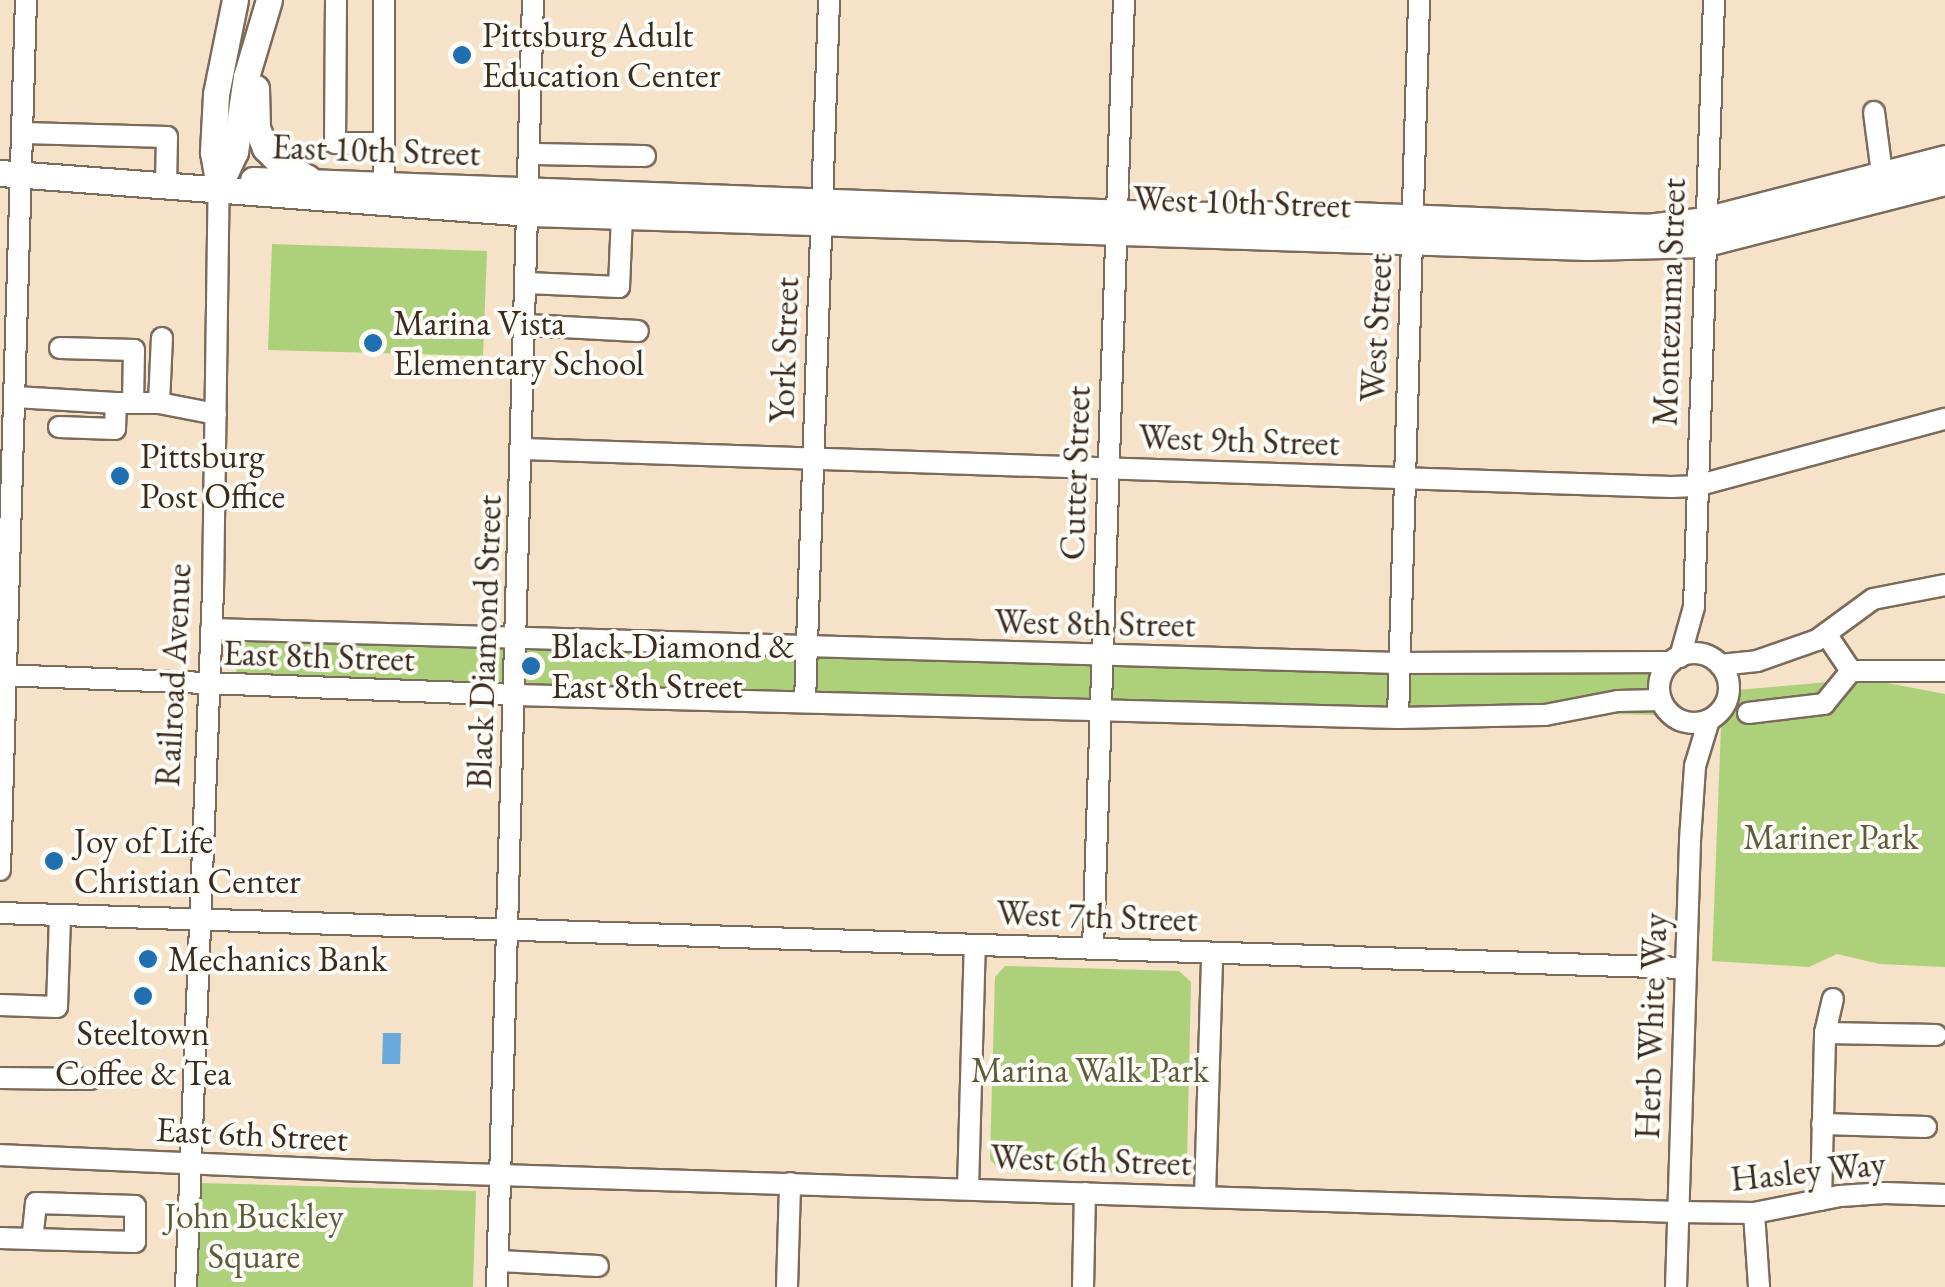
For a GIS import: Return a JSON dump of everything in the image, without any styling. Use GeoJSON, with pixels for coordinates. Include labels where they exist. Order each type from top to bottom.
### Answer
{"type":"FeatureCollection","features":[{"type":"Feature","properties":{"kind":"main road","name":"Railroad Avenue"},"geometry":{"type":"LineString","coordinates":[[219,186],[213,152],[216,94],[235,0]]}},
{"type":"Feature","properties":{"kind":"main road","name":"Railroad Avenue"},"geometry":{"type":"LineString","coordinates":[[219,186],[235,152],[246,77],[269,0]]}},
{"type":"Feature","properties":{"kind":"main road"},"geometry":{"type":"LineString","coordinates":[[259,38],[256,100],[264,148],[279,162],[313,180]]}},
{"type":"Feature","properties":{"kind":"main road","name":"West 10th Street"},"geometry":{"type":"LineString","coordinates":[[1703,232],[1882,174],[1945,158]]}},
{"type":"Feature","properties":{"kind":"main road","name":"East 10th Street"},"geometry":{"type":"LineString","coordinates":[[12,174],[219,186],[274,197],[530,202]]}},
{"type":"Feature","properties":{"kind":"main road","name":"East 10th Street"},"geometry":{"type":"LineString","coordinates":[[219,186],[258,179],[313,180],[384,184],[530,202]]}},
{"type":"Feature","properties":{"kind":"main road","name":"West 10th Street"},"geometry":{"type":"LineString","coordinates":[[530,202],[1412,230],[1587,248],[1703,232],[1945,182]]}},
{"type":"Feature","properties":{"kind":"main road","name":"West 10th Street"},"geometry":{"type":"LineString","coordinates":[[530,202],[622,215],[822,210]]}},
{"type":"Feature","properties":{"kind":"street"},"geometry":{"type":"LineString","coordinates":[[0,870],[7,425],[15,397],[12,174],[24,132],[26,0]]}},
{"type":"Feature","properties":{"kind":"street"},"geometry":{"type":"LineString","coordinates":[[336,0],[335,143],[384,143]]}},
{"type":"Feature","properties":{"kind":"street"},"geometry":{"type":"LineString","coordinates":[[384,0],[384,184]]}},
{"type":"Feature","properties":{"kind":"street","name":"Black Diamond Street"},"geometry":{"type":"LineString","coordinates":[[498,1287],[533,0]]}},
{"type":"Feature","properties":{"kind":"street","name":"York Street"},"geometry":{"type":"LineString","coordinates":[[805,702],[829,0]]}},
{"type":"Feature","properties":{"kind":"street","name":"Cutter Street"},"geometry":{"type":"LineString","coordinates":[[1093,949],[1124,0]]}},
{"type":"Feature","properties":{"kind":"street","name":"West Street"},"geometry":{"type":"LineString","coordinates":[[1398,718],[1402,478],[1419,0]]}},
{"type":"Feature","properties":{"kind":"street","name":"Montezuma Street"},"geometry":{"type":"LineString","coordinates":[[1676,659],[1694,607],[1703,232],[1714,0]]}},
{"type":"Feature","properties":{"kind":"street"},"geometry":{"type":"LineString","coordinates":[[1874,112],[1882,174]]}},
{"type":"Feature","properties":{"kind":"street"},"geometry":{"type":"LineString","coordinates":[[24,132],[167,137],[166,183]]}},
{"type":"Feature","properties":{"kind":"street"},"geometry":{"type":"LineString","coordinates":[[531,154],[645,156]]}},
{"type":"Feature","properties":{"kind":"street","name":"Railroad Avenue"},"geometry":{"type":"LineString","coordinates":[[186,1287],[197,919],[212,629],[219,186]]}},
{"type":"Feature","properties":{"kind":"street"},"geometry":{"type":"LineString","coordinates":[[528,283],[619,287],[622,215]]}},
{"type":"Feature","properties":{"kind":"street"},"geometry":{"type":"LineString","coordinates":[[526,325],[638,331]]}},
{"type":"Feature","properties":{"kind":"street"},"geometry":{"type":"LineString","coordinates":[[160,404],[162,338]]}},
{"type":"Feature","properties":{"kind":"street"},"geometry":{"type":"LineString","coordinates":[[59,427],[115,428],[134,350],[60,348]]}},
{"type":"Feature","properties":{"kind":"street"},"geometry":{"type":"LineString","coordinates":[[15,397],[160,404],[216,414]]}},
{"type":"Feature","properties":{"kind":"street","name":"West 9th Street"},"geometry":{"type":"LineString","coordinates":[[523,449],[1696,486],[1945,419]]}},
{"type":"Feature","properties":{"kind":"street"},"geometry":{"type":"LineString","coordinates":[[1758,662],[1716,661],[1695,653],[1676,659],[1661,678],[1661,700],[1680,720],[1709,720],[1719,713],[1729,692],[1758,662],[1826,634],[1873,599],[1945,584]]}},
{"type":"Feature","properties":{"kind":"street","name":"Montezuma Street"},"geometry":{"type":"LineString","coordinates":[[1694,607],[1716,661]]}},
{"type":"Feature","properties":{"kind":"street","name":"East 8th Street"},"geometry":{"type":"LineString","coordinates":[[212,629],[518,638]]}},
{"type":"Feature","properties":{"kind":"street"},"geometry":{"type":"LineString","coordinates":[[1826,634],[1851,672]]}},
{"type":"Feature","properties":{"kind":"street","name":"West 8th Street"},"geometry":{"type":"LineString","coordinates":[[518,638],[1398,663],[1676,659]]}},
{"type":"Feature","properties":{"kind":"street"},"geometry":{"type":"LineString","coordinates":[[1716,661],[1729,692]]}},
{"type":"Feature","properties":{"kind":"street"},"geometry":{"type":"LineString","coordinates":[[1748,713],[1824,704],[1851,672],[1945,672]]}},
{"type":"Feature","properties":{"kind":"street","name":"East 8th Street"},"geometry":{"type":"LineString","coordinates":[[5,675],[515,695]]}},
{"type":"Feature","properties":{"kind":"street"},"geometry":{"type":"LineString","coordinates":[[515,695],[1398,718],[1545,715],[1618,701],[1661,700]]}},
{"type":"Feature","properties":{"kind":"street","name":"Herb White Way"},"geometry":{"type":"LineString","coordinates":[[1680,720],[1696,766]]}},
{"type":"Feature","properties":{"kind":"street","name":"Herb White Way"},"geometry":{"type":"LineString","coordinates":[[1676,1287],[1696,766],[1709,720]]}},
{"type":"Feature","properties":{"kind":"street","name":"West 7th Street"},"geometry":{"type":"LineString","coordinates":[[0,912],[1686,968]]}},
{"type":"Feature","properties":{"kind":"street"},"geometry":{"type":"LineString","coordinates":[[0,1005],[57,1007],[60,915]]}},
{"type":"Feature","properties":{"kind":"street"},"geometry":{"type":"LineString","coordinates":[[968,1189],[976,945]]}},
{"type":"Feature","properties":{"kind":"street"},"geometry":{"type":"LineString","coordinates":[[1205,1196],[1212,953]]}},
{"type":"Feature","properties":{"kind":"street"},"geometry":{"type":"LineString","coordinates":[[1821,1200],[1825,1033],[1833,1000]]}},
{"type":"Feature","properties":{"kind":"street"},"geometry":{"type":"LineString","coordinates":[[1825,1033],[1936,1035]]}},
{"type":"Feature","properties":{"kind":"street"},"geometry":{"type":"LineString","coordinates":[[0,1078],[91,1078]]}},
{"type":"Feature","properties":{"kind":"street"},"geometry":{"type":"LineString","coordinates":[[1822,1124],[1926,1127]]}},
{"type":"Feature","properties":{"kind":"street","name":"East 6th Street"},"geometry":{"type":"LineString","coordinates":[[0,1154],[502,1175]]}},
{"type":"Feature","properties":{"kind":"street","name":"West 6th Street"},"geometry":{"type":"LineString","coordinates":[[502,1175],[1678,1212]]}},
{"type":"Feature","properties":{"kind":"street"},"geometry":{"type":"LineString","coordinates":[[788,1287],[790,1182]]}},
{"type":"Feature","properties":{"kind":"street"},"geometry":{"type":"LineString","coordinates":[[1082,1287],[1085,1193]]}},
{"type":"Feature","properties":{"kind":"street","name":"Hasley Way"},"geometry":{"type":"LineString","coordinates":[[1678,1212],[1754,1213],[1885,1193],[1945,1195]]}},
{"type":"Feature","properties":{"kind":"street"},"geometry":{"type":"LineString","coordinates":[[0,1238],[32,1239],[135,1242],[134,1206],[36,1203],[32,1239]]}},
{"type":"Feature","properties":{"kind":"street"},"geometry":{"type":"LineString","coordinates":[[1754,1213],[1758,1287]]}},
{"type":"Feature","properties":{"kind":"street"},"geometry":{"type":"LineString","coordinates":[[499,1261],[598,1266]]}},
{"type":"Feature","properties":{"kind":"green space"},"geometry":{"type":"Polygon","coordinates":[[[272,244],[487,251],[483,356],[268,350],[272,244]]]}},
{"type":"Feature","properties":{"kind":"green space"},"geometry":{"type":"Polygon","coordinates":[[[238,640],[1660,668],[1655,715],[236,678],[238,640]]]}},
{"type":"Feature","properties":{"kind":"green space","name":"Mariner Park"},"geometry":{"type":"Polygon","coordinates":[[[1840,674],[1945,694],[1945,967],[1880,964],[1837,954],[1809,967],[1712,961],[1722,700],[1727,691],[1828,682],[1840,674]]]}},
{"type":"Feature","properties":{"kind":"green space","name":"Marina Walk Park"},"geometry":{"type":"Polygon","coordinates":[[[1005,966],[1179,971],[1191,982],[1187,1162],[1175,1175],[999,1169],[990,1159],[995,977],[1005,966]]]}},
{"type":"Feature","properties":{"kind":"green space","name":"John Buckley Square"},"geometry":{"type":"Polygon","coordinates":[[[200,1183],[476,1191],[473,1287],[196,1287],[200,1183]]]}},
{"type":"Feature","properties":{"kind":"water"},"geometry":{"type":"Polygon","coordinates":[[[383,1033],[401,1033],[400,1064],[382,1064],[383,1033]]]}},
{"type":"Feature","properties":{"kind":"place","name":"Pittsburg Adult Education Center"},"geometry":{"type":"Point","coordinates":[462,55]}},
{"type":"Feature","properties":{"kind":"place","name":"Marina Vista Elementary School"},"geometry":{"type":"Point","coordinates":[373,343]}},
{"type":"Feature","properties":{"kind":"place","name":"Pittsburg Post Office"},"geometry":{"type":"Point","coordinates":[120,476]}},
{"type":"Feature","properties":{"kind":"place","name":"Black Diamond & East 8th Street"},"geometry":{"type":"Point","coordinates":[531,666]}},
{"type":"Feature","properties":{"kind":"place","name":"Joy of Life Christian Center"},"geometry":{"type":"Point","coordinates":[54,861]}},
{"type":"Feature","properties":{"kind":"place","name":"Mechanics Bank"},"geometry":{"type":"Point","coordinates":[148,959]}},
{"type":"Feature","properties":{"kind":"place","name":"Steeltown Coffee & Tea"},"geometry":{"type":"Point","coordinates":[143,996]}}]}
